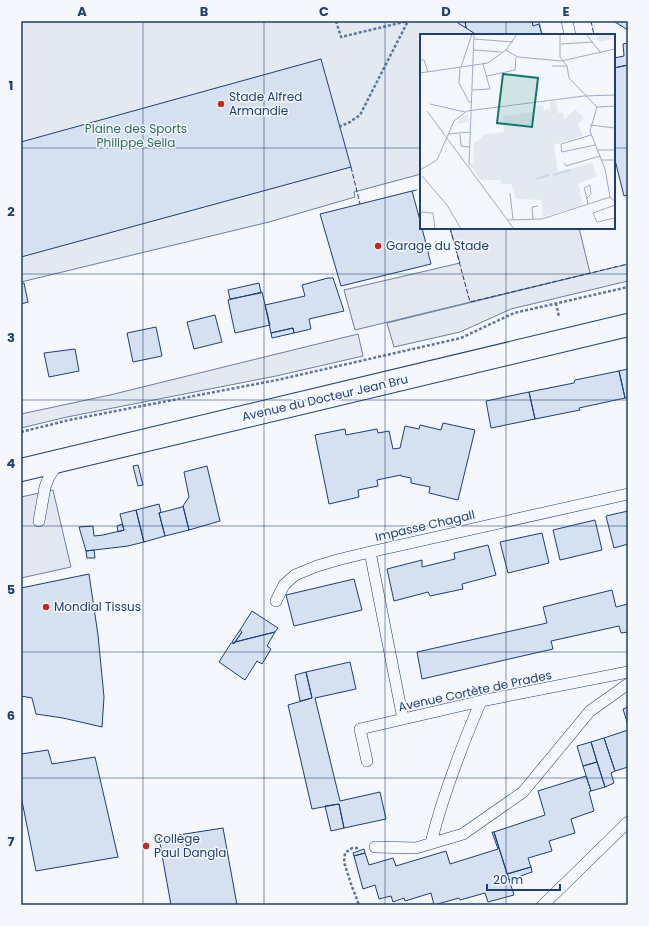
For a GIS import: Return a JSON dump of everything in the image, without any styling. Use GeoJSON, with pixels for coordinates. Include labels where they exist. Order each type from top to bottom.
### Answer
{"type":"FeatureCollection","features":[{"type":"Feature","properties":{"kind":"main road","name":"Avenue du Docteur Jean Bru"},"geometry":{"type":"LineString","coordinates":[[21,470],[628,325]]}},
{"type":"Feature","properties":{"kind":"lane"},"geometry":{"type":"LineString","coordinates":[[567,21],[570,34]]}},
{"type":"Feature","properties":{"kind":"lane"},"geometry":{"type":"LineString","coordinates":[[39,521],[45,487],[49,477],[59,461]]}},
{"type":"Feature","properties":{"kind":"lane","name":"Impasse Chagall"},"geometry":{"type":"LineString","coordinates":[[403,719],[370,552],[628,494]]}},
{"type":"Feature","properties":{"kind":"lane"},"geometry":{"type":"LineString","coordinates":[[276,601],[284,585],[295,575],[341,558],[370,552]]}},
{"type":"Feature","properties":{"kind":"lane","name":"Avenue Cortète de Prades"},"geometry":{"type":"LineString","coordinates":[[367,761],[360,729],[481,701],[628,672]]}},
{"type":"Feature","properties":{"kind":"lane"},"geometry":{"type":"LineString","coordinates":[[375,847],[416,848],[463,834],[523,792],[590,711],[628,684]]}},
{"type":"Feature","properties":{"kind":"lane"},"geometry":{"type":"LineString","coordinates":[[431,843],[438,815],[460,751],[481,701]]}},
{"type":"Feature","properties":{"kind":"lane"},"geometry":{"type":"LineString","coordinates":[[543,905],[628,822]]}},
{"type":"Feature","properties":{"kind":"path"},"geometry":{"type":"LineString","coordinates":[[336,21],[341,37],[408,21]]}},
{"type":"Feature","properties":{"kind":"path"},"geometry":{"type":"LineString","coordinates":[[339,127],[360,115],[408,21]]}},
{"type":"Feature","properties":{"kind":"path"},"geometry":{"type":"LineString","coordinates":[[21,432],[69,420],[277,380],[461,338],[514,313],[628,287]]}},
{"type":"Feature","properties":{"kind":"path"},"geometry":{"type":"LineString","coordinates":[[556,303],[560,321]]}},
{"type":"Feature","properties":{"kind":"path"},"geometry":{"type":"LineString","coordinates":[[359,905],[344,862],[345,853],[352,848],[375,847]]}},
{"type":"Feature","properties":{"kind":"green space","name":"Stade Alfred Armandie"},"geometry":{"type":"Polygon","coordinates":[[[21,21],[539,21],[542,34],[420,34],[420,174],[354,192],[355,197],[269,222],[21,282],[21,21]]]}},
{"type":"Feature","properties":{"kind":"green space"},"geometry":{"type":"Polygon","coordinates":[[[628,264],[628,281],[511,309],[460,332],[394,347],[387,323],[628,264]]]}},
{"type":"Feature","properties":{"kind":"green space"},"geometry":{"type":"Polygon","coordinates":[[[358,334],[363,356],[276,376],[67,417],[21,428],[21,414],[110,395],[358,334]]]}},
{"type":"Feature","properties":{"kind":"shaded area"},"geometry":{"type":"Polygon","coordinates":[[[450,229],[579,229],[590,273],[355,330],[344,290],[460,263],[450,229]]]}},
{"type":"Feature","properties":{"kind":"shaded area"},"geometry":{"type":"Polygon","coordinates":[[[53,490],[71,567],[21,578],[21,497],[53,490]]]}},
{"type":"Feature","properties":{"kind":"building"},"geometry":{"type":"Polygon","coordinates":[[[459,21],[465,21],[466,28],[458,23],[459,21]]]}},
{"type":"Feature","properties":{"kind":"building"},"geometry":{"type":"Polygon","coordinates":[[[465,21],[532,21],[533,26],[539,24],[542,34],[475,34],[466,28],[465,21]]]}},
{"type":"Feature","properties":{"kind":"building"},"geometry":{"type":"Polygon","coordinates":[[[628,21],[628,30],[615,22],[628,21]]]}},
{"type":"Feature","properties":{"kind":"building"},"geometry":{"type":"Polygon","coordinates":[[[628,43],[628,65],[615,68],[615,58],[624,56],[623,44],[628,43]]]}},
{"type":"Feature","properties":{"kind":"building"},"geometry":{"type":"Polygon","coordinates":[[[321,59],[351,167],[21,257],[21,142],[321,59]]]}},
{"type":"Feature","properties":{"kind":"building"},"geometry":{"type":"Polygon","coordinates":[[[628,65],[628,195],[624,196],[615,160],[615,68],[628,65]]]}},
{"type":"Feature","properties":{"kind":"building","name":"Garage du Stade"},"geometry":{"type":"Polygon","coordinates":[[[412,191],[420,220],[420,229],[422,229],[431,264],[341,286],[320,214],[412,191]]]}},
{"type":"Feature","properties":{"kind":"building"},"geometry":{"type":"Polygon","coordinates":[[[333,278],[344,311],[309,319],[311,329],[294,333],[293,328],[271,333],[265,305],[305,296],[302,285],[333,278]]]}},
{"type":"Feature","properties":{"kind":"building"},"geometry":{"type":"Polygon","coordinates":[[[24,283],[28,302],[21,304],[21,284],[24,283]]]}},
{"type":"Feature","properties":{"kind":"building"},"geometry":{"type":"Polygon","coordinates":[[[259,283],[261,293],[230,299],[228,290],[259,283]]]}},
{"type":"Feature","properties":{"kind":"building"},"geometry":{"type":"Polygon","coordinates":[[[262,292],[270,325],[235,333],[228,300],[262,292]]]}},
{"type":"Feature","properties":{"kind":"building"},"geometry":{"type":"Polygon","coordinates":[[[215,315],[222,342],[194,349],[187,322],[215,315]]]}},
{"type":"Feature","properties":{"kind":"building"},"geometry":{"type":"Polygon","coordinates":[[[156,327],[162,356],[133,362],[127,333],[156,327]]]}},
{"type":"Feature","properties":{"kind":"building"},"geometry":{"type":"Polygon","coordinates":[[[293,328],[294,333],[272,338],[271,333],[293,328]]]}},
{"type":"Feature","properties":{"kind":"building"},"geometry":{"type":"Polygon","coordinates":[[[75,349],[79,371],[49,377],[44,353],[75,349]]]}},
{"type":"Feature","properties":{"kind":"building"},"geometry":{"type":"Polygon","coordinates":[[[628,369],[628,398],[625,398],[619,371],[628,369]]]}},
{"type":"Feature","properties":{"kind":"building"},"geometry":{"type":"Polygon","coordinates":[[[619,371],[625,398],[579,408],[580,410],[535,419],[529,392],[574,383],[575,380],[619,371]]]}},
{"type":"Feature","properties":{"kind":"building"},"geometry":{"type":"Polygon","coordinates":[[[529,392],[535,419],[491,428],[486,401],[529,392]]]}},
{"type":"Feature","properties":{"kind":"building"},"geometry":{"type":"Polygon","coordinates":[[[443,423],[475,430],[458,500],[429,493],[430,487],[411,483],[411,478],[401,475],[377,480],[378,486],[358,490],[359,497],[329,504],[315,435],[345,429],[346,435],[377,429],[378,433],[389,431],[393,449],[400,448],[405,426],[419,429],[420,425],[441,430],[443,423]]]}},
{"type":"Feature","properties":{"kind":"building"},"geometry":{"type":"Polygon","coordinates":[[[138,465],[143,485],[138,486],[133,466],[138,465]]]}},
{"type":"Feature","properties":{"kind":"building"},"geometry":{"type":"Polygon","coordinates":[[[207,466],[220,521],[189,530],[183,506],[189,497],[184,472],[207,466]]]}},
{"type":"Feature","properties":{"kind":"building"},"geometry":{"type":"Polygon","coordinates":[[[159,504],[161,512],[159,513],[165,536],[144,542],[136,510],[159,504]]]}},
{"type":"Feature","properties":{"kind":"building"},"geometry":{"type":"Polygon","coordinates":[[[183,506],[189,530],[165,536],[159,513],[183,506]]]}},
{"type":"Feature","properties":{"kind":"building"},"geometry":{"type":"Polygon","coordinates":[[[136,510],[144,542],[128,546],[86,551],[79,527],[93,526],[94,536],[124,530],[120,514],[136,510]]]}},
{"type":"Feature","properties":{"kind":"building"},"geometry":{"type":"Polygon","coordinates":[[[628,511],[628,544],[614,548],[606,516],[628,511]]]}},
{"type":"Feature","properties":{"kind":"building"},"geometry":{"type":"Polygon","coordinates":[[[595,520],[602,550],[560,560],[553,530],[595,520]]]}},
{"type":"Feature","properties":{"kind":"building"},"geometry":{"type":"Polygon","coordinates":[[[122,524],[124,530],[118,532],[117,526],[122,524]]]}},
{"type":"Feature","properties":{"kind":"building"},"geometry":{"type":"Polygon","coordinates":[[[542,533],[549,563],[508,573],[500,542],[542,533]]]}},
{"type":"Feature","properties":{"kind":"building"},"geometry":{"type":"Polygon","coordinates":[[[488,545],[496,575],[462,584],[463,589],[430,596],[428,592],[394,601],[387,569],[422,560],[422,567],[455,559],[454,553],[488,545]]]}},
{"type":"Feature","properties":{"kind":"building"},"geometry":{"type":"Polygon","coordinates":[[[94,550],[95,558],[87,558],[86,551],[94,550]]]}},
{"type":"Feature","properties":{"kind":"building"},"geometry":{"type":"Polygon","coordinates":[[[89,574],[98,635],[104,697],[102,727],[63,718],[36,714],[32,698],[21,696],[21,588],[89,574]]]}},
{"type":"Feature","properties":{"kind":"building"},"geometry":{"type":"Polygon","coordinates":[[[354,579],[362,610],[294,626],[286,595],[354,579]]]}},
{"type":"Feature","properties":{"kind":"building"},"geometry":{"type":"Polygon","coordinates":[[[612,590],[616,607],[628,604],[628,632],[621,633],[619,626],[551,641],[553,649],[422,679],[417,652],[547,623],[543,607],[612,590]]]}},
{"type":"Feature","properties":{"kind":"building"},"geometry":{"type":"Polygon","coordinates":[[[252,611],[278,628],[275,632],[235,642],[242,632],[240,630],[252,611]]]}},
{"type":"Feature","properties":{"kind":"building"},"geometry":{"type":"Polygon","coordinates":[[[240,630],[242,632],[233,643],[232,642],[240,630]]]}},
{"type":"Feature","properties":{"kind":"building"},"geometry":{"type":"Polygon","coordinates":[[[275,632],[267,646],[271,649],[262,664],[257,661],[245,680],[219,662],[231,643],[234,644],[235,642],[275,632]]]}},
{"type":"Feature","properties":{"kind":"building"},"geometry":{"type":"Polygon","coordinates":[[[350,662],[356,689],[315,698],[340,801],[380,792],[386,819],[344,828],[339,804],[312,809],[288,705],[312,698],[306,672],[350,662]]]}},
{"type":"Feature","properties":{"kind":"building"},"geometry":{"type":"Polygon","coordinates":[[[306,672],[312,698],[300,701],[295,675],[306,672]]]}},
{"type":"Feature","properties":{"kind":"building"},"geometry":{"type":"Polygon","coordinates":[[[628,707],[628,725],[623,709],[628,707]]]}},
{"type":"Feature","properties":{"kind":"building"},"geometry":{"type":"Polygon","coordinates":[[[628,730],[628,767],[615,771],[604,738],[628,730]]]}},
{"type":"Feature","properties":{"kind":"building"},"geometry":{"type":"Polygon","coordinates":[[[604,738],[615,771],[611,773],[614,783],[605,787],[591,742],[604,738]]]}},
{"type":"Feature","properties":{"kind":"building"},"geometry":{"type":"Polygon","coordinates":[[[591,742],[597,762],[583,766],[577,746],[591,742]]]}},
{"type":"Feature","properties":{"kind":"building"},"geometry":{"type":"Polygon","coordinates":[[[48,750],[52,764],[95,757],[118,857],[36,871],[21,796],[21,754],[48,750]]]}},
{"type":"Feature","properties":{"kind":"building"},"geometry":{"type":"Polygon","coordinates":[[[597,762],[605,787],[591,791],[583,766],[597,762]]]}},
{"type":"Feature","properties":{"kind":"building"},"geometry":{"type":"Polygon","coordinates":[[[586,776],[591,791],[589,792],[594,811],[571,819],[575,833],[549,841],[552,851],[528,858],[531,867],[507,874],[494,832],[545,815],[538,791],[586,776]]]}},
{"type":"Feature","properties":{"kind":"building"},"geometry":{"type":"Polygon","coordinates":[[[339,804],[344,828],[331,831],[325,806],[339,804]]]}},
{"type":"Feature","properties":{"kind":"building"},"geometry":{"type":"Polygon","coordinates":[[[223,828],[237,905],[171,905],[159,838],[223,828]]]}},
{"type":"Feature","properties":{"kind":"building"},"geometry":{"type":"Polygon","coordinates":[[[492,832],[494,832],[514,895],[488,902],[485,893],[434,905],[431,893],[405,901],[404,898],[393,902],[391,896],[379,899],[375,885],[363,889],[354,856],[365,853],[369,865],[393,858],[396,866],[446,851],[450,864],[498,849],[492,832]]]}},
{"type":"Feature","properties":{"kind":"building"},"geometry":{"type":"Polygon","coordinates":[[[364,849],[365,853],[354,856],[353,853],[364,849]]]}},
{"type":"Feature","properties":{"kind":"building"},"geometry":{"type":"Polygon","coordinates":[[[531,867],[532,872],[509,880],[507,874],[531,867]]]}},
{"type":"Feature","properties":{"kind":"fence"},"geometry":{"type":"LineString","coordinates":[[591,21],[594,34]]}},
{"type":"Feature","properties":{"kind":"fence"},"geometry":{"type":"LineString","coordinates":[[351,167],[360,204]]}},
{"type":"Feature","properties":{"kind":"fence"},"geometry":{"type":"LineString","coordinates":[[412,191],[420,189]]}},
{"type":"Feature","properties":{"kind":"fence"},"geometry":{"type":"LineString","coordinates":[[450,229],[470,302],[628,264]]}},
{"type":"Feature","properties":{"kind":"place","name":"Stade Alfred Armandie"},"geometry":{"type":"Point","coordinates":[221,104]}},
{"type":"Feature","properties":{"kind":"place","name":"Garage du Stade"},"geometry":{"type":"Point","coordinates":[378,246]}},
{"type":"Feature","properties":{"kind":"place","name":"Mondial Tissus"},"geometry":{"type":"Point","coordinates":[46,607]}},
{"type":"Feature","properties":{"kind":"place","name":"Collège Paul Dangla"},"geometry":{"type":"Point","coordinates":[146,846]}},
{"type":"Feature","properties":{"kind":"park label","name":"Plaine des Sports Philippe Sella"},"geometry":{"type":"Point","coordinates":[136,136]}}]}
